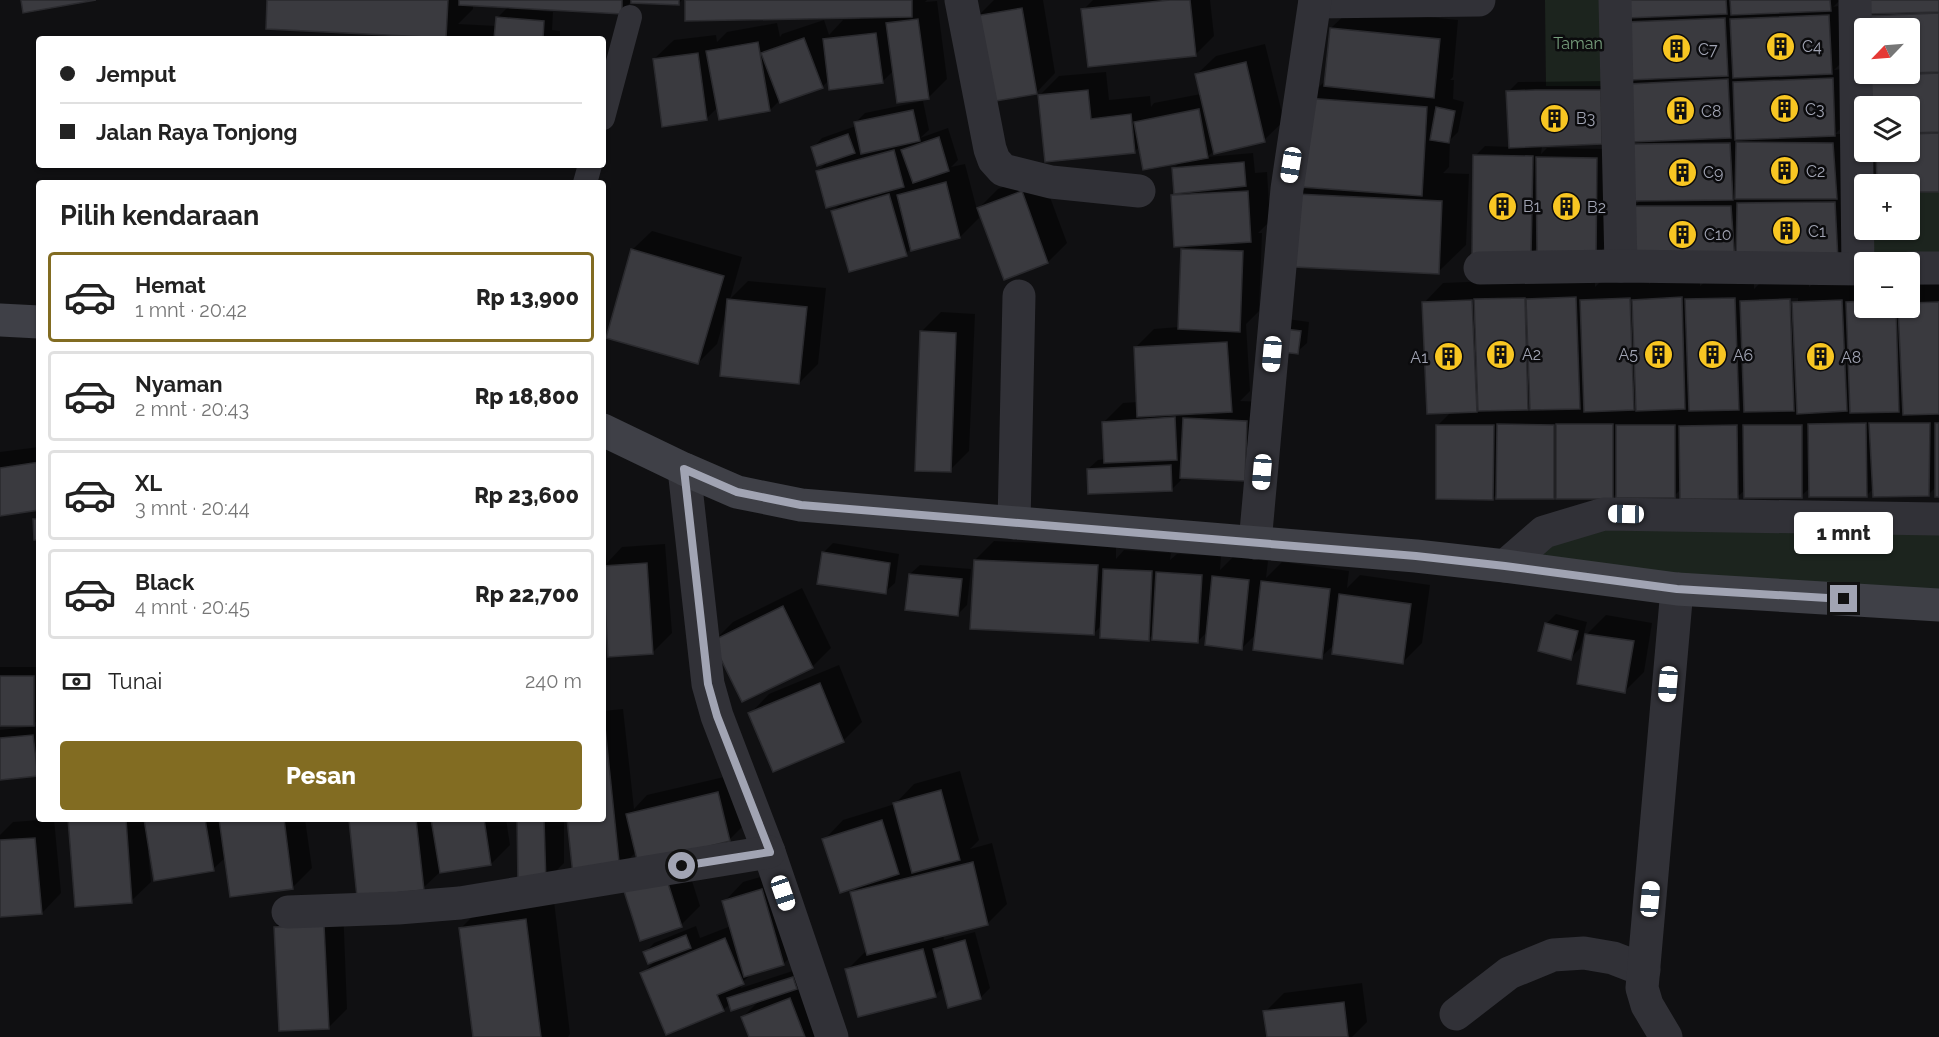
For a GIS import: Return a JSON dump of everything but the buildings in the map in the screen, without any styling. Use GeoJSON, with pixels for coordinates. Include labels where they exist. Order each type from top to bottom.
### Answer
{"type":"FeatureCollection","features":[{"type":"Feature","properties":{"kind":"main road"},"geometry":{"type":"LineString","coordinates":[[0,320],[36,322]]}},
{"type":"Feature","properties":{"kind":"main road"},"geometry":{"type":"LineString","coordinates":[[606,431],[737,492],[801,505],[1416,556],[1677,589],[1939,604]]}},
{"type":"Feature","properties":{"kind":"street"},"geometry":{"type":"LineString","coordinates":[[961,0],[990,149],[994,159],[1004,170],[1051,182],[1138,191]]}},
{"type":"Feature","properties":{"kind":"street"},"geometry":{"type":"LineString","coordinates":[[1255,543],[1287,189],[1315,1],[1479,0]]}},
{"type":"Feature","properties":{"kind":"street"},"geometry":{"type":"LineString","coordinates":[[1615,0],[1621,266]]}},
{"type":"Feature","properties":{"kind":"street"},"geometry":{"type":"LineString","coordinates":[[1855,0],[1861,252]]}},
{"type":"Feature","properties":{"kind":"street"},"geometry":{"type":"LineString","coordinates":[[1480,268],[1621,266],[1854,268]]}},
{"type":"Feature","properties":{"kind":"street"},"geometry":{"type":"LineString","coordinates":[[1920,268],[1939,268]]}},
{"type":"Feature","properties":{"kind":"street"},"geometry":{"type":"LineString","coordinates":[[1014,523],[1019,296]]}},
{"type":"Feature","properties":{"kind":"street"},"geometry":{"type":"LineString","coordinates":[[684,469],[708,684],[717,716],[770,852],[832,1037]]}},
{"type":"Feature","properties":{"kind":"street"},"geometry":{"type":"LineString","coordinates":[[1505,566],[1544,532],[1604,514],[1939,519]]}},
{"type":"Feature","properties":{"kind":"street"},"geometry":{"type":"LineString","coordinates":[[1666,1037],[1647,1005],[1642,988],[1677,589]]}},
{"type":"Feature","properties":{"kind":"street"},"geometry":{"type":"LineString","coordinates":[[288,912],[460,903],[770,852]]}},
{"type":"Feature","properties":{"kind":"street"},"geometry":{"type":"LineString","coordinates":[[1456,1014],[1509,973],[1554,955],[1584,953],[1613,958],[1644,970]]}},
{"type":"Feature","properties":{"kind":"lane"},"geometry":{"type":"LineString","coordinates":[[606,107],[630,17]]}},
{"type":"Feature","properties":{"kind":"green space","name":"Taman"},"geometry":{"type":"Polygon","coordinates":[[[1545,0],[1611,0],[1611,86],[1546,86],[1545,0]]]}},
{"type":"Feature","properties":{"kind":"green space"},"geometry":{"type":"Polygon","coordinates":[[[1920,191],[1939,191],[1939,268],[1920,264],[1920,252],[1864,252],[1864,240],[1920,240],[1920,191]]]}},
{"type":"Feature","properties":{"kind":"green space"},"geometry":{"type":"Polygon","coordinates":[[[1939,519],[1939,605],[1505,566],[1544,532],[1939,519]]]}},
{"type":"Feature","properties":{"kind":"place","name":"C4"},"geometry":{"type":"Point","coordinates":[1781,46]}},
{"type":"Feature","properties":{"kind":"place","name":"C7"},"geometry":{"type":"Point","coordinates":[1677,49]}},
{"type":"Feature","properties":{"kind":"place","name":"C3"},"geometry":{"type":"Point","coordinates":[1784,109]}},
{"type":"Feature","properties":{"kind":"place","name":"C8"},"geometry":{"type":"Point","coordinates":[1680,111]}},
{"type":"Feature","properties":{"kind":"place","name":"B3"},"geometry":{"type":"Point","coordinates":[1555,118]}},
{"type":"Feature","properties":{"kind":"place","name":"C2"},"geometry":{"type":"Point","coordinates":[1785,171]}},
{"type":"Feature","properties":{"kind":"place","name":"C9"},"geometry":{"type":"Point","coordinates":[1682,172]}},
{"type":"Feature","properties":{"kind":"place","name":"B1"},"geometry":{"type":"Point","coordinates":[1502,206]}},
{"type":"Feature","properties":{"kind":"place","name":"B2"},"geometry":{"type":"Point","coordinates":[1566,207]}},
{"type":"Feature","properties":{"kind":"place","name":"C1"},"geometry":{"type":"Point","coordinates":[1787,231]}},
{"type":"Feature","properties":{"kind":"place","name":"C10"},"geometry":{"type":"Point","coordinates":[1683,234]}},
{"type":"Feature","properties":{"kind":"place","name":"A2"},"geometry":{"type":"Point","coordinates":[1501,354]}},
{"type":"Feature","properties":{"kind":"place","name":"A5"},"geometry":{"type":"Point","coordinates":[1659,354]}},
{"type":"Feature","properties":{"kind":"place","name":"A6"},"geometry":{"type":"Point","coordinates":[1712,355]}},
{"type":"Feature","properties":{"kind":"place","name":"A1"},"geometry":{"type":"Point","coordinates":[1449,357]}},
{"type":"Feature","properties":{"kind":"place","name":"A8"},"geometry":{"type":"Point","coordinates":[1820,357]}},
{"type":"Feature","properties":{"kind":"route"},"geometry":{"type":"LineString","coordinates":[[682,866],[770,852],[717,716],[708,684],[684,469],[737,492],[801,505],[1416,556],[1677,589],[1844,599]]}}]}
